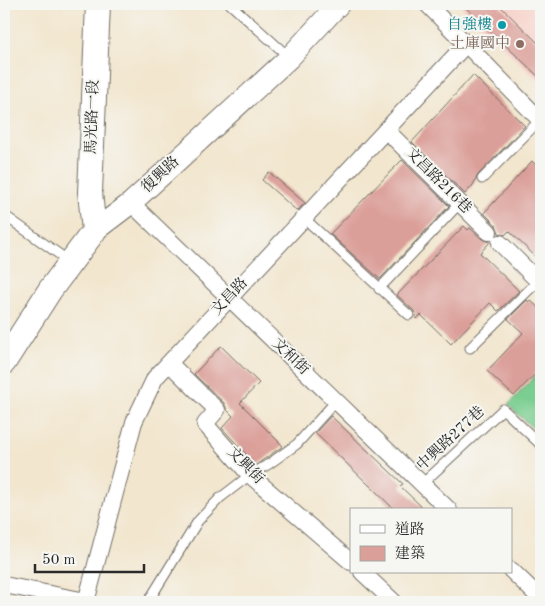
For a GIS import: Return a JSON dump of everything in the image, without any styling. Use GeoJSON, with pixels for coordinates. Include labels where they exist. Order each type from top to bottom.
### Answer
{"type":"FeatureCollection","features":[{"type":"Feature","properties":{"kind":"main road","name":"馬光路一段"},"geometry":{"type":"LineString","coordinates":[[94,231],[90,192],[98,4]]}},
{"type":"Feature","properties":{"kind":"main road","name":"復興路"},"geometry":{"type":"LineString","coordinates":[[4,362],[70,262],[94,231]]}},
{"type":"Feature","properties":{"kind":"street","name":"復興路"},"geometry":{"type":"LineString","coordinates":[[94,231],[131,203],[289,58],[339,4]]}},
{"type":"Feature","properties":{"kind":"street"},"geometry":{"type":"LineString","coordinates":[[427,4],[541,121]]}},
{"type":"Feature","properties":{"kind":"street","name":"文昌路"},"geometry":{"type":"LineString","coordinates":[[86,602],[134,422],[155,378],[466,44]]}},
{"type":"Feature","properties":{"kind":"street","name":"文昌路216巷"},"geometry":{"type":"LineString","coordinates":[[386,130],[540,283]]}},
{"type":"Feature","properties":{"kind":"street","name":"文和街"},"geometry":{"type":"LineString","coordinates":[[131,203],[447,508]]}},
{"type":"Feature","properties":{"kind":"street","name":"文興街"},"geometry":{"type":"LineString","coordinates":[[169,363],[217,410],[205,424],[250,475],[350,561]]}},
{"type":"Feature","properties":{"kind":"street"},"geometry":{"type":"LineString","coordinates":[[512,571],[541,598]]}},
{"type":"Feature","properties":{"kind":"street"},"geometry":{"type":"LineString","coordinates":[[364,574],[394,602]]}},
{"type":"Feature","properties":{"kind":"street"},"geometry":{"type":"LineString","coordinates":[[4,585],[86,602]]}},
{"type":"Feature","properties":{"kind":"lane"},"geometry":{"type":"LineString","coordinates":[[230,4],[289,58]]}},
{"type":"Feature","properties":{"kind":"lane"},"geometry":{"type":"LineString","coordinates":[[482,179],[541,121]]}},
{"type":"Feature","properties":{"kind":"lane"},"geometry":{"type":"LineString","coordinates":[[379,288],[460,203]]}},
{"type":"Feature","properties":{"kind":"lane"},"geometry":{"type":"LineString","coordinates":[[4,215],[70,262]]}},
{"type":"Feature","properties":{"kind":"lane"},"geometry":{"type":"LineString","coordinates":[[304,218],[410,315]]}},
{"type":"Feature","properties":{"kind":"lane"},"geometry":{"type":"LineString","coordinates":[[470,348],[540,283]]}},
{"type":"Feature","properties":{"kind":"lane"},"geometry":{"type":"LineString","coordinates":[[148,602],[198,521],[220,498],[250,475],[297,444],[336,401]]}},
{"type":"Feature","properties":{"kind":"lane","name":"中興路277巷"},"geometry":{"type":"LineString","coordinates":[[422,484],[503,409],[541,445]]}},
{"type":"Feature","properties":{"kind":"shaded area","name":"土庫國中"},"geometry":{"type":"Polygon","coordinates":[[[458,4],[541,4],[541,84],[458,4]]]}},
{"type":"Feature","properties":{"kind":"green space"},"geometry":{"type":"Polygon","coordinates":[[[541,370],[541,434],[540,435],[508,405],[541,370]]]}},
{"type":"Feature","properties":{"kind":"building","name":"土庫國中"},"geometry":{"type":"Polygon","coordinates":[[[462,4],[498,4],[541,46],[541,79],[462,4]]]}},
{"type":"Feature","properties":{"kind":"building"},"geometry":{"type":"Polygon","coordinates":[[[473,75],[525,126],[478,175],[473,185],[465,194],[412,142],[473,75]]]}},
{"type":"Feature","properties":{"kind":"building"},"geometry":{"type":"Polygon","coordinates":[[[402,160],[449,206],[380,279],[330,234],[402,160]]]}},
{"type":"Feature","properties":{"kind":"building"},"geometry":{"type":"Polygon","coordinates":[[[532,161],[541,170],[541,262],[509,231],[505,235],[499,233],[496,225],[484,213],[532,161]]]}},
{"type":"Feature","properties":{"kind":"building"},"geometry":{"type":"Polygon","coordinates":[[[269,172],[305,203],[297,211],[262,180],[269,172]]]}},
{"type":"Feature","properties":{"kind":"building"},"geometry":{"type":"Polygon","coordinates":[[[464,226],[468,230],[470,228],[482,239],[490,242],[480,253],[519,291],[498,311],[490,303],[451,344],[421,315],[416,319],[414,311],[397,295],[464,226]]]}},
{"type":"Feature","properties":{"kind":"building"},"geometry":{"type":"Polygon","coordinates":[[[527,300],[529,302],[530,300],[541,310],[541,368],[514,396],[487,371],[523,333],[508,319],[527,300]]]}},
{"type":"Feature","properties":{"kind":"building"},"geometry":{"type":"Polygon","coordinates":[[[221,346],[259,383],[240,403],[283,446],[256,465],[222,428],[233,416],[227,410],[224,403],[194,374],[221,346]]]}},
{"type":"Feature","properties":{"kind":"building"},"geometry":{"type":"Polygon","coordinates":[[[331,416],[403,484],[400,486],[423,508],[393,508],[315,433],[331,416]]]}},
{"type":"Feature","properties":{"kind":"place","name":"自強樓"},"geometry":{"type":"Point","coordinates":[502,25]}},
{"type":"Feature","properties":{"kind":"place","name":"土庫國中"},"geometry":{"type":"Point","coordinates":[520,44]}}]}
